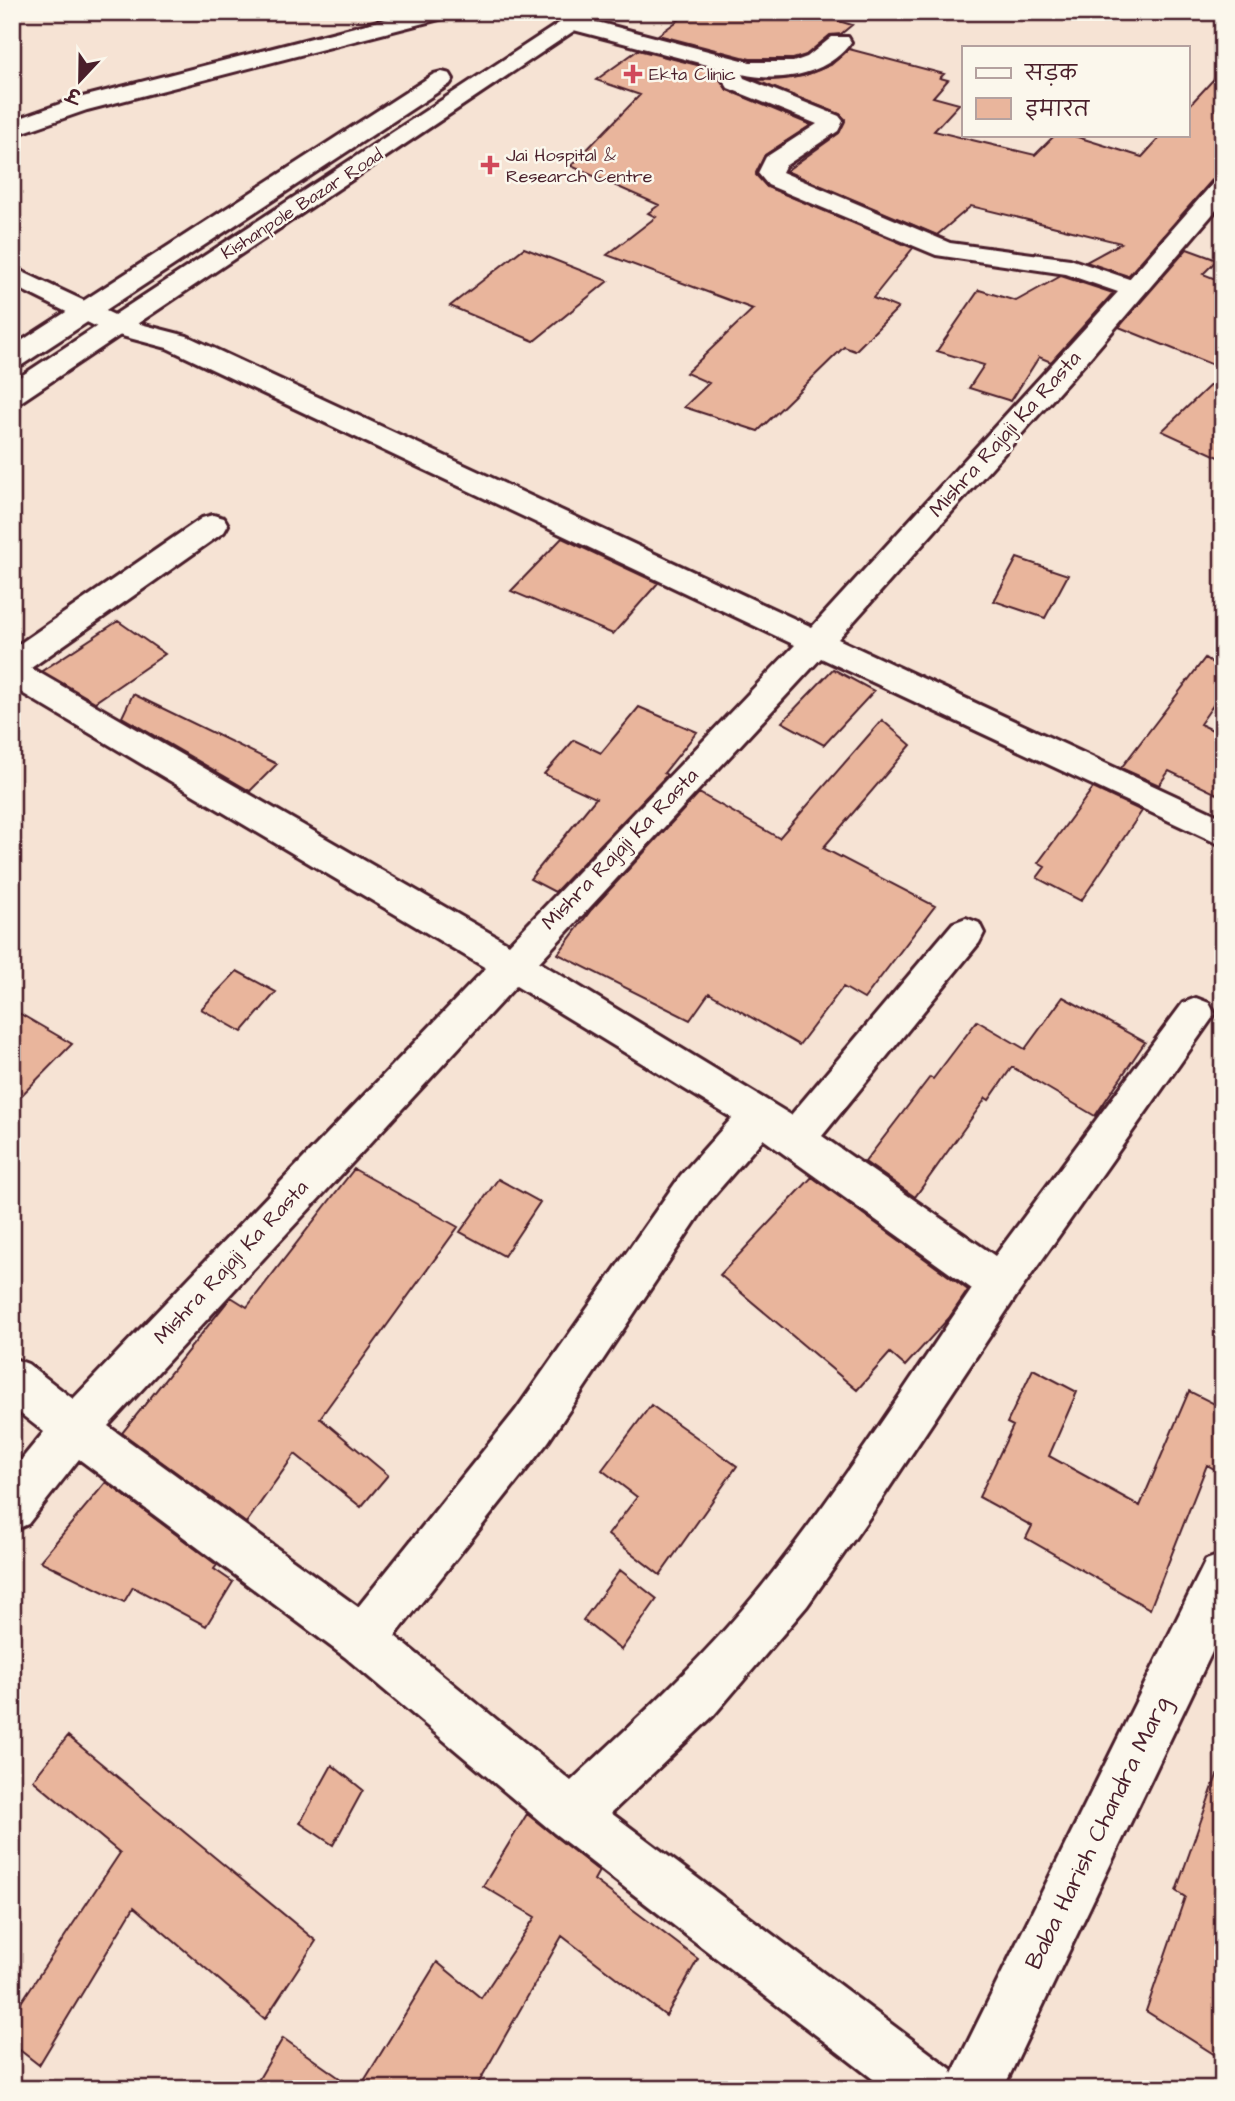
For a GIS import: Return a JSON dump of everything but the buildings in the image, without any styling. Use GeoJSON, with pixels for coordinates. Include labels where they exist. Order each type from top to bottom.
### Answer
{"type":"FeatureCollection","features":[{"type":"Feature","properties":{"kind":"street"},"geometry":{"type":"LineString","coordinates":[[12,129],[79,105],[439,12]]}},
{"type":"Feature","properties":{"kind":"street"},"geometry":{"type":"LineString","coordinates":[[583,18],[725,65],[750,69],[795,69],[815,62],[840,42]]}},
{"type":"Feature","properties":{"kind":"street","name":"Kishanpole Bazar Road"},"geometry":{"type":"LineString","coordinates":[[12,395],[583,18]]}},
{"type":"Feature","properties":{"kind":"street"},"geometry":{"type":"LineString","coordinates":[[12,359],[464,65]]}},
{"type":"Feature","properties":{"kind":"street"},"geometry":{"type":"LineString","coordinates":[[725,65],[736,83],[831,121],[830,126],[774,162],[770,173],[777,180],[945,250],[1070,267],[1135,289]]}},
{"type":"Feature","properties":{"kind":"street","name":"Mishra Rajaji Ka Rasta"},"geometry":{"type":"LineString","coordinates":[[12,1508],[75,1429],[818,641],[1135,289],[1223,187]]}},
{"type":"Feature","properties":{"kind":"street"},"geometry":{"type":"LineString","coordinates":[[12,275],[116,326],[177,342],[1223,833]]}},
{"type":"Feature","properties":{"kind":"street"},"geometry":{"type":"LineString","coordinates":[[12,665],[213,526]]}},
{"type":"Feature","properties":{"kind":"street"},"geometry":{"type":"LineString","coordinates":[[12,672],[511,964],[777,1128],[1000,1284]]}},
{"type":"Feature","properties":{"kind":"street"},"geometry":{"type":"LineString","coordinates":[[362,1640],[532,1426],[695,1188],[777,1128],[966,933]]}},
{"type":"Feature","properties":{"kind":"street"},"geometry":{"type":"LineString","coordinates":[[572,1815],[696,1699],[790,1589],[855,1499],[1000,1284],[1196,1014]]}},
{"type":"Feature","properties":{"kind":"street"},"geometry":{"type":"LineString","coordinates":[[12,1379],[75,1429],[362,1640],[572,1815],[930,2089]]}},
{"type":"Feature","properties":{"kind":"street","name":"Baba Harish Chandra Marg"},"geometry":{"type":"LineString","coordinates":[[974,2089],[1223,1577]]}},
{"type":"Feature","properties":{"kind":"place","name":"Ekta Clinic"},"geometry":{"type":"Point","coordinates":[633,74]}},
{"type":"Feature","properties":{"kind":"place","name":"Jai Hospital & Research Centre"},"geometry":{"type":"Point","coordinates":[490,165]}}]}
